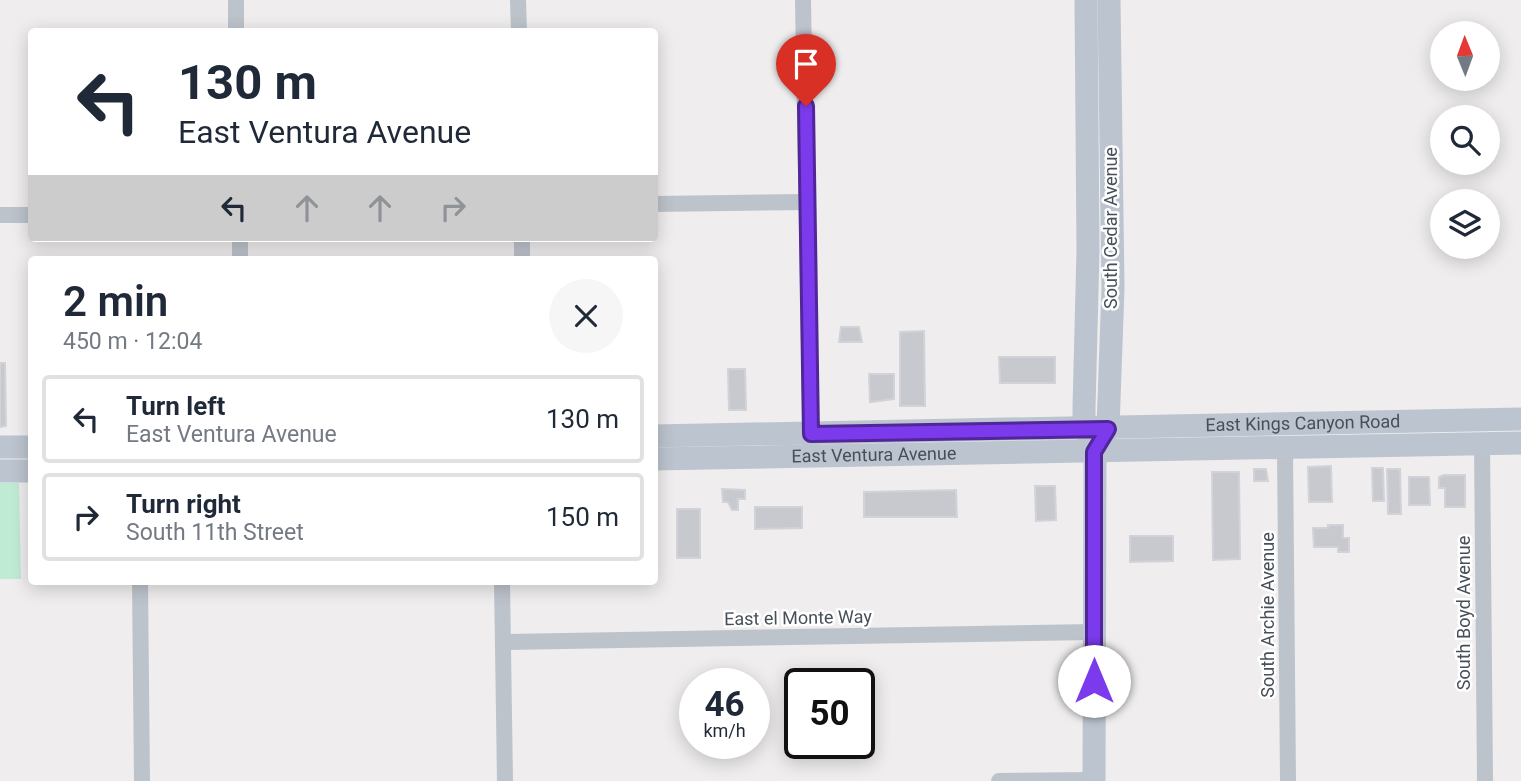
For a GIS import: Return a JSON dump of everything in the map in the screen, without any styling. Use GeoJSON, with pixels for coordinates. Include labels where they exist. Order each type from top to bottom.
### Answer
{"type":"FeatureCollection","features":[{"type":"Feature","properties":{"kind":"main road","name":"South Cedar Avenue"},"geometry":{"type":"LineString","coordinates":[[1086,0],[1088,250],[1084,428],[1094,452],[1094,780]]}},
{"type":"Feature","properties":{"kind":"main road","name":"South Cedar Avenue"},"geometry":{"type":"LineString","coordinates":[[1094,452],[1108,429],[1113,288],[1109,0]]}},
{"type":"Feature","properties":{"kind":"main road","name":"East Kings Canyon Road"},"geometry":{"type":"LineString","coordinates":[[1084,428],[1521,419]]}},
{"type":"Feature","properties":{"kind":"main road","name":"East Ventura Avenue"},"geometry":{"type":"LineString","coordinates":[[658,436],[1084,428]]}},
{"type":"Feature","properties":{"kind":"main road","name":"East Kings Canyon Road"},"geometry":{"type":"LineString","coordinates":[[1094,452],[1521,443]]}},
{"type":"Feature","properties":{"kind":"main road"},"geometry":{"type":"LineString","coordinates":[[0,447],[28,447]]}},
{"type":"Feature","properties":{"kind":"main road","name":"East Ventura Avenue"},"geometry":{"type":"LineString","coordinates":[[658,459],[1094,452]]}},
{"type":"Feature","properties":{"kind":"main road"},"geometry":{"type":"LineString","coordinates":[[0,471],[28,471]]}},
{"type":"Feature","properties":{"kind":"street"},"geometry":{"type":"LineString","coordinates":[[236,0],[236,28]]}},
{"type":"Feature","properties":{"kind":"street"},"geometry":{"type":"LineString","coordinates":[[519,0],[519,28]]}},
{"type":"Feature","properties":{"kind":"street"},"geometry":{"type":"LineString","coordinates":[[803,0],[811,457]]}},
{"type":"Feature","properties":{"kind":"street"},"geometry":{"type":"LineString","coordinates":[[658,204],[807,202]]}},
{"type":"Feature","properties":{"kind":"street"},"geometry":{"type":"LineString","coordinates":[[0,215],[28,215]]}},
{"type":"Feature","properties":{"kind":"street","name":"South Boyd Avenue"},"geometry":{"type":"LineString","coordinates":[[1482,444],[1485,781]]}},
{"type":"Feature","properties":{"kind":"street","name":"South Archie Avenue"},"geometry":{"type":"LineString","coordinates":[[1285,449],[1288,781]]}},
{"type":"Feature","properties":{"kind":"street"},"geometry":{"type":"LineString","coordinates":[[140,585],[142,781]]}},
{"type":"Feature","properties":{"kind":"street"},"geometry":{"type":"LineString","coordinates":[[502,585],[505,781]]}},
{"type":"Feature","properties":{"kind":"street","name":"East el Monte Way"},"geometry":{"type":"LineString","coordinates":[[503,642],[1094,632]]}},
{"type":"Feature","properties":{"kind":"street"},"geometry":{"type":"LineString","coordinates":[[999,781],[1094,780]]}},
{"type":"Feature","properties":{"kind":"green space"},"geometry":{"type":"Polygon","coordinates":[[[0,483],[19,483],[21,579],[0,579],[0,483]]]}},
{"type":"Feature","properties":{"kind":"building"},"geometry":{"type":"Polygon","coordinates":[[[841,327],[859,327],[862,342],[839,342],[841,327]]]}},
{"type":"Feature","properties":{"kind":"building"},"geometry":{"type":"Polygon","coordinates":[[[924,331],[925,406],[900,406],[900,332],[924,331]]]}},
{"type":"Feature","properties":{"kind":"building"},"geometry":{"type":"Polygon","coordinates":[[[999,357],[1055,357],[1055,383],[1000,383],[999,357]]]}},
{"type":"Feature","properties":{"kind":"building"},"geometry":{"type":"Polygon","coordinates":[[[0,363],[5,363],[6,426],[0,427],[0,363]]]}},
{"type":"Feature","properties":{"kind":"building"},"geometry":{"type":"Polygon","coordinates":[[[728,369],[745,369],[746,410],[729,410],[728,369]]]}},
{"type":"Feature","properties":{"kind":"building"},"geometry":{"type":"Polygon","coordinates":[[[869,374],[894,374],[894,399],[870,402],[869,374]]]}},
{"type":"Feature","properties":{"kind":"building"},"geometry":{"type":"Polygon","coordinates":[[[1331,466],[1332,502],[1309,502],[1308,467],[1331,466]]]}},
{"type":"Feature","properties":{"kind":"building"},"geometry":{"type":"Polygon","coordinates":[[[1372,468],[1383,468],[1384,501],[1373,501],[1372,468]]]}},
{"type":"Feature","properties":{"kind":"building"},"geometry":{"type":"Polygon","coordinates":[[[1254,469],[1266,469],[1268,481],[1254,481],[1254,469]]]}},
{"type":"Feature","properties":{"kind":"building"},"geometry":{"type":"Polygon","coordinates":[[[1387,469],[1400,469],[1401,514],[1388,514],[1387,469]]]}},
{"type":"Feature","properties":{"kind":"building"},"geometry":{"type":"Polygon","coordinates":[[[1212,472],[1239,472],[1240,559],[1213,560],[1212,472]]]}},
{"type":"Feature","properties":{"kind":"building"},"geometry":{"type":"Polygon","coordinates":[[[1465,475],[1465,507],[1445,507],[1445,488],[1439,488],[1439,477],[1465,475]]]}},
{"type":"Feature","properties":{"kind":"building"},"geometry":{"type":"Polygon","coordinates":[[[1409,477],[1429,477],[1430,505],[1409,505],[1409,477]]]}},
{"type":"Feature","properties":{"kind":"building"},"geometry":{"type":"Polygon","coordinates":[[[1035,486],[1055,486],[1056,520],[1036,521],[1035,486]]]}},
{"type":"Feature","properties":{"kind":"building"},"geometry":{"type":"Polygon","coordinates":[[[722,489],[745,490],[745,499],[738,499],[738,510],[732,510],[728,502],[723,502],[722,489]]]}},
{"type":"Feature","properties":{"kind":"building"},"geometry":{"type":"Polygon","coordinates":[[[956,490],[957,517],[864,517],[864,492],[956,490]]]}},
{"type":"Feature","properties":{"kind":"building"},"geometry":{"type":"Polygon","coordinates":[[[755,507],[802,507],[802,528],[755,529],[755,507]]]}},
{"type":"Feature","properties":{"kind":"building"},"geometry":{"type":"Polygon","coordinates":[[[677,509],[700,509],[700,558],[677,558],[677,509]]]}},
{"type":"Feature","properties":{"kind":"building"},"geometry":{"type":"Polygon","coordinates":[[[1328,525],[1343,525],[1343,538],[1349,538],[1349,552],[1338,552],[1338,547],[1314,547],[1313,528],[1328,528],[1328,525]]]}},
{"type":"Feature","properties":{"kind":"building"},"geometry":{"type":"Polygon","coordinates":[[[1130,536],[1173,536],[1173,561],[1130,562],[1130,536]]]}},
{"type":"Feature","properties":{"kind":"route"},"geometry":{"type":"LineString","coordinates":[[806,106],[811,434],[1108,429],[1094,452],[1094,681]]}}]}
